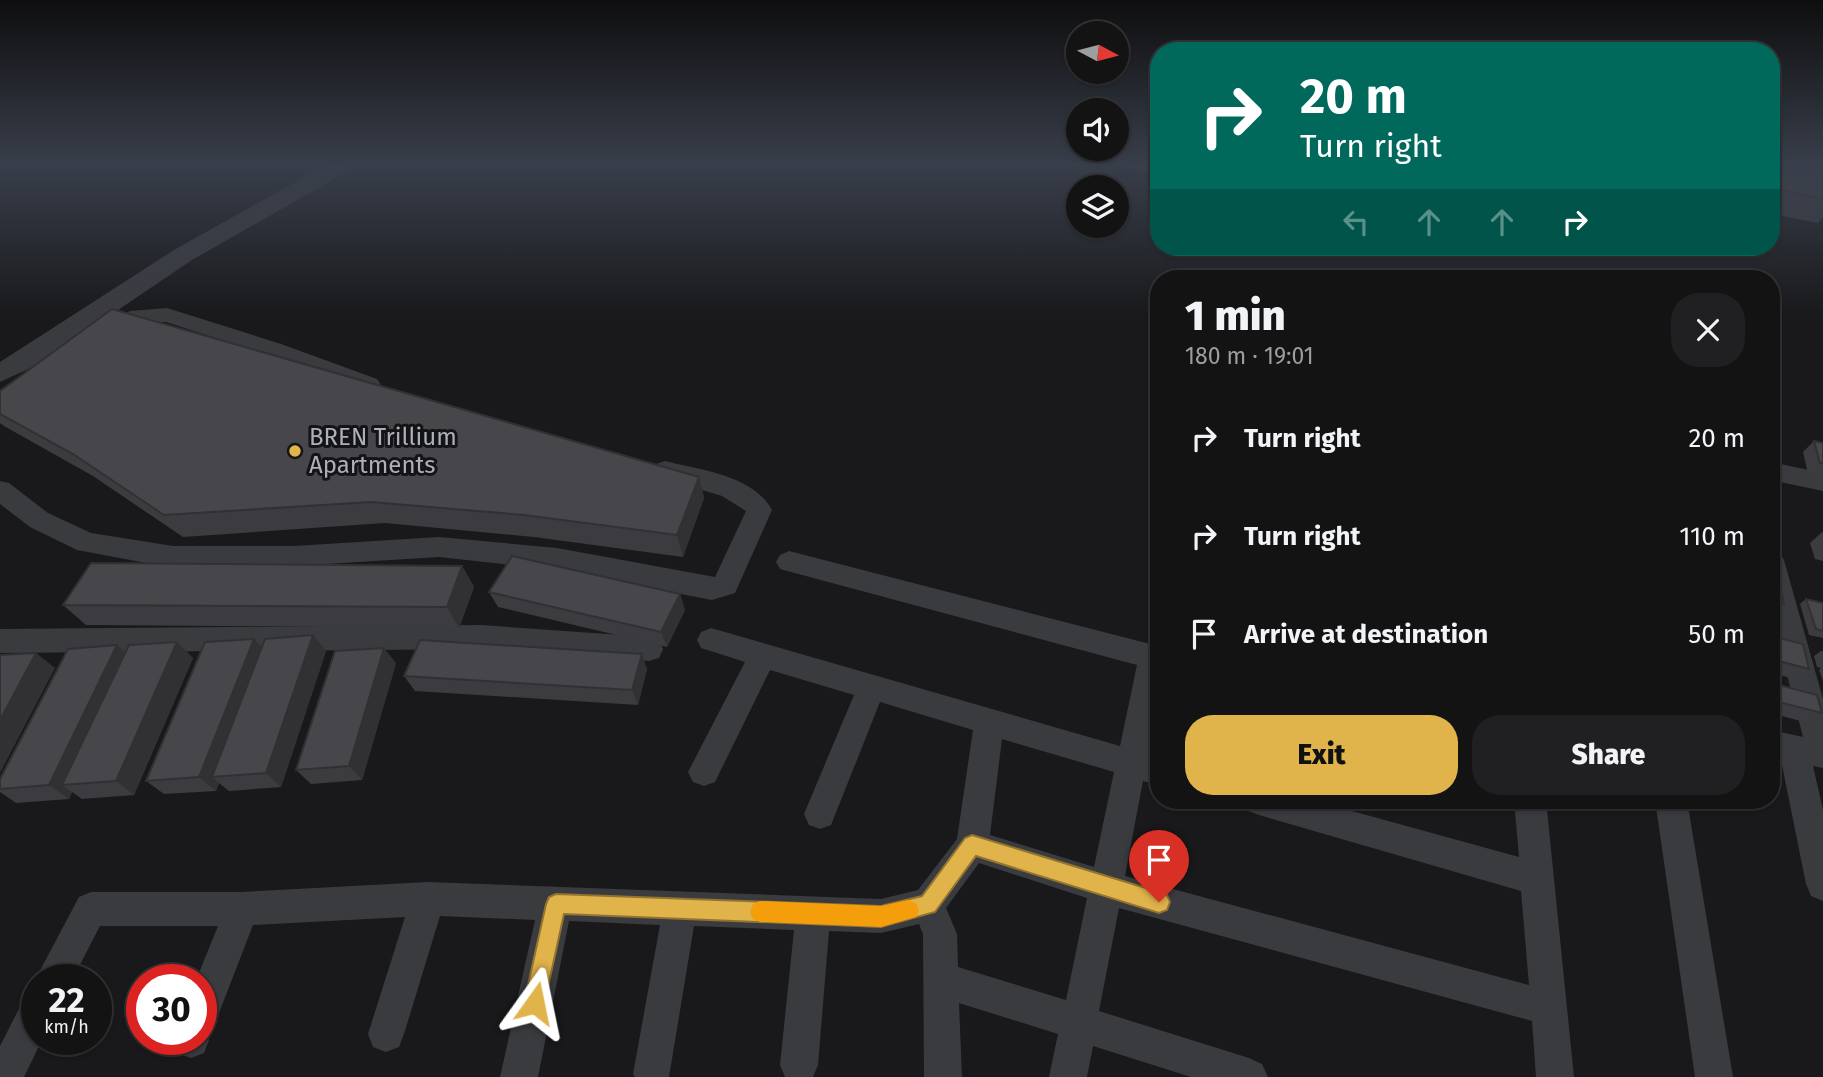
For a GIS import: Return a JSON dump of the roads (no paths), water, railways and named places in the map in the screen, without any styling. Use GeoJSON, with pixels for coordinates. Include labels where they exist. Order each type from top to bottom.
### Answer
{"type":"FeatureCollection","features":[{"type":"Feature","properties":{"kind":"street"},"geometry":{"type":"LineString","coordinates":[[34,380],[98,336],[183,255],[251,216]]}},
{"type":"Feature","properties":{"kind":"street"},"geometry":{"type":"LineString","coordinates":[[0,373],[130,307],[167,315],[273,349],[386,391]]}},
{"type":"Feature","properties":{"kind":"street"},"geometry":{"type":"LineString","coordinates":[[0,491],[39,520],[86,543],[173,556],[294,556],[439,547],[557,559],[712,589],[725,584],[759,510],[755,501],[738,492],[643,464]]}},
{"type":"Feature","properties":{"kind":"street"},"geometry":{"type":"LineString","coordinates":[[1780,473],[1823,482]]}},
{"type":"Feature","properties":{"kind":"street"},"geometry":{"type":"LineString","coordinates":[[789,562],[1150,655]]}},
{"type":"Feature","properties":{"kind":"street"},"geometry":{"type":"LineString","coordinates":[[1780,614],[1823,884]]}},
{"type":"Feature","properties":{"kind":"street"},"geometry":{"type":"LineString","coordinates":[[0,641],[81,652],[345,651],[481,637],[649,649]]}},
{"type":"Feature","properties":{"kind":"street"},"geometry":{"type":"LineString","coordinates":[[711,640],[1146,767]]}},
{"type":"Feature","properties":{"kind":"street"},"geometry":{"type":"LineString","coordinates":[[704,772],[763,655]]}},
{"type":"Feature","properties":{"kind":"street"},"geometry":{"type":"LineString","coordinates":[[820,814],[872,687]]}},
{"type":"Feature","properties":{"kind":"street"},"geometry":{"type":"LineString","coordinates":[[62,964],[91,909],[242,909],[428,899],[881,916],[928,905],[972,845],[989,722]]}},
{"type":"Feature","properties":{"kind":"street"},"geometry":{"type":"LineString","coordinates":[[1068,1077],[1108,888],[1146,767],[1150,723]]}},
{"type":"Feature","properties":{"kind":"street"},"geometry":{"type":"LineString","coordinates":[[1291,809],[1537,879]]}},
{"type":"Feature","properties":{"kind":"street"},"geometry":{"type":"LineString","coordinates":[[1531,809],[1555,1077]]}},
{"type":"Feature","properties":{"kind":"street"},"geometry":{"type":"LineString","coordinates":[[1672,809],[1713,1077]]}},
{"type":"Feature","properties":{"kind":"street"},"geometry":{"type":"LineString","coordinates":[[972,845],[1108,888],[1549,1008]]}},
{"type":"Feature","properties":{"kind":"street"},"geometry":{"type":"LineString","coordinates":[[386,1034],[428,899]]}},
{"type":"Feature","properties":{"kind":"street"},"geometry":{"type":"LineString","coordinates":[[519,1077],[556,904]]}},
{"type":"Feature","properties":{"kind":"street"},"geometry":{"type":"LineString","coordinates":[[928,905],[940,934],[943,1077]]}},
{"type":"Feature","properties":{"kind":"street"},"geometry":{"type":"LineString","coordinates":[[652,1074],[680,908]]}},
{"type":"Feature","properties":{"kind":"street"},"geometry":{"type":"LineString","coordinates":[[217,972],[242,909]]}},
{"type":"Feature","properties":{"kind":"street"},"geometry":{"type":"LineString","coordinates":[[799,1066],[813,914]]}},
{"type":"Feature","properties":{"kind":"street"},"geometry":{"type":"LineString","coordinates":[[941,979],[1250,1077]]}},
{"type":"Feature","properties":{"kind":"street"},"geometry":{"type":"LineString","coordinates":[[4,1077],[21,1044]]}},
{"type":"Feature","properties":{"kind":"place","name":"BREN Trillium Apartments"},"geometry":{"type":"Point","coordinates":[295,451]}}]}
